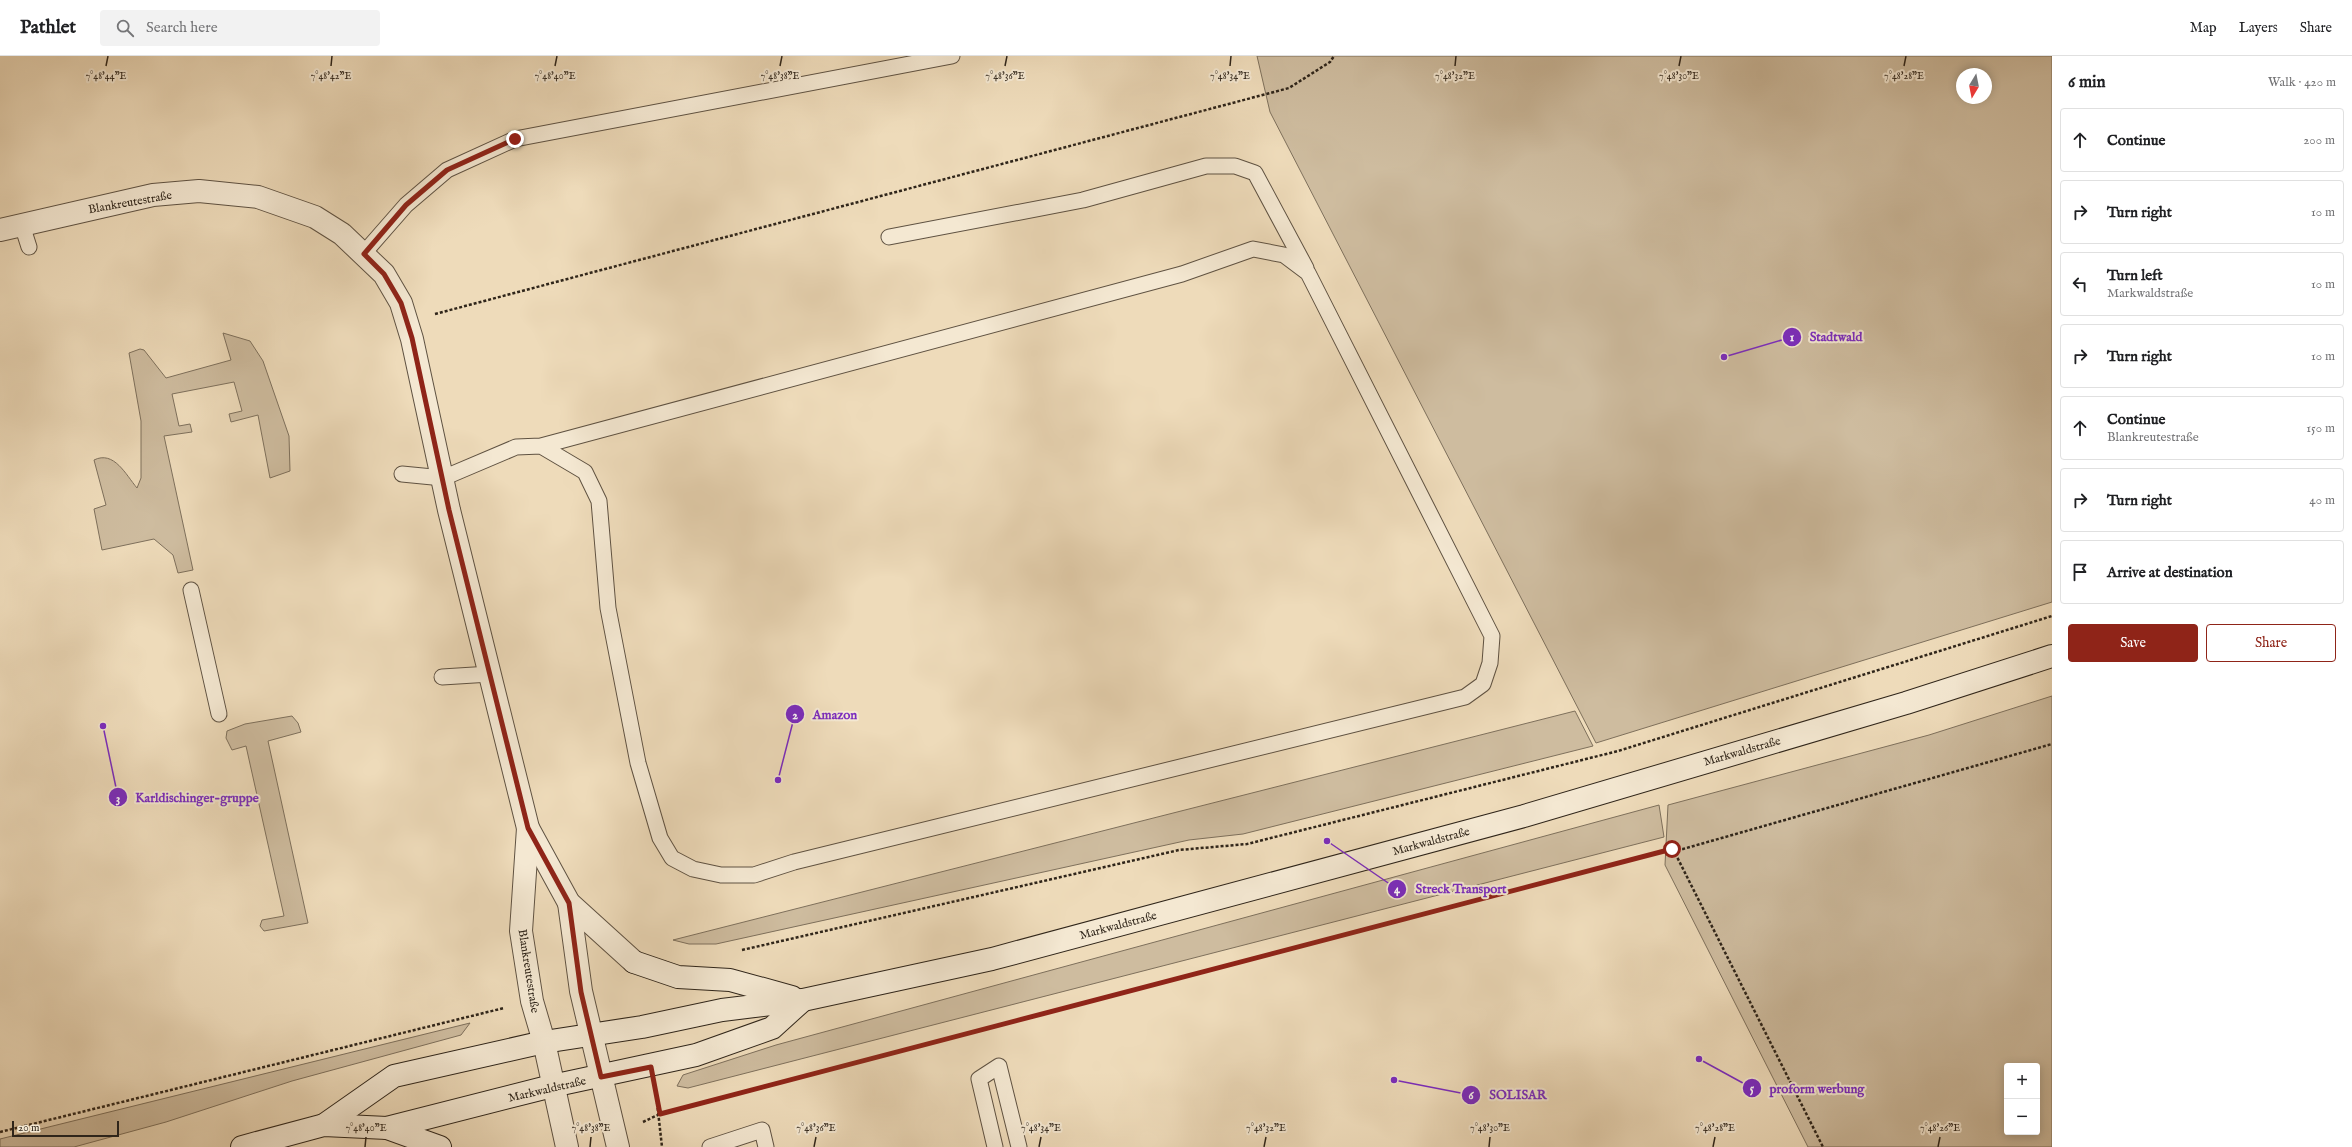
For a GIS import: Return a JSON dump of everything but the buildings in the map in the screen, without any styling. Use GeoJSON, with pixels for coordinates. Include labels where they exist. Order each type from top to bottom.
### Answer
{"type":"FeatureCollection","features":[{"type":"Feature","properties":{"kind":"main road","name":"Blankreutestraße"},"geometry":{"type":"LineString","coordinates":[[0,230],[125,200],[153,195],[199,191],[258,197],[315,217],[342,234],[364,254],[384,274],[401,303],[407,322],[443,478],[528,828],[569,903],[634,962],[678,977],[730,980],[803,1000]]}},
{"type":"Feature","properties":{"kind":"main road","name":"Markwaldstraße"},"geometry":{"type":"LineString","coordinates":[[324,1126],[394,1076],[544,1042],[642,1027],[722,1010],[803,1000],[992,959],[1479,828],[1906,703],[2052,656]]}},
{"type":"Feature","properties":{"kind":"main road","name":"Blankreutestraße"},"geometry":{"type":"LineString","coordinates":[[528,828],[521,931],[532,1001],[544,1042],[552,1086],[567,1147]]}},
{"type":"Feature","properties":{"kind":"main road","name":"Blankreutestraße"},"geometry":{"type":"LineString","coordinates":[[569,903],[581,992],[618,1147]]}},
{"type":"Feature","properties":{"kind":"main road","name":"Markwaldstraße"},"geometry":{"type":"LineString","coordinates":[[242,1147],[324,1126],[387,1128],[552,1086],[651,1067],[696,1055],[772,1028],[803,1000]]}},
{"type":"Feature","properties":{"kind":"main road"},"geometry":{"type":"LineString","coordinates":[[387,1128],[440,1147]]}},
{"type":"Feature","properties":{"kind":"lane"},"geometry":{"type":"LineString","coordinates":[[364,254],[406,205],[447,170],[515,139],[952,56]]}},
{"type":"Feature","properties":{"kind":"lane"},"geometry":{"type":"LineString","coordinates":[[541,446],[585,472],[599,501],[608,608],[638,763],[660,838],[672,858],[693,870],[721,875],[754,875],[794,862],[1465,697],[1483,684],[1490,663],[1492,636],[1308,273],[1255,173],[1235,166],[1206,166],[1083,200],[889,237]]}},
{"type":"Feature","properties":{"kind":"lane"},"geometry":{"type":"LineString","coordinates":[[22,225],[29,247]]}},
{"type":"Feature","properties":{"kind":"lane"},"geometry":{"type":"LineString","coordinates":[[402,474],[443,478],[516,447],[541,446],[1182,274],[1253,249],[1284,255],[1308,273]]}},
{"type":"Feature","properties":{"kind":"lane"},"geometry":{"type":"LineString","coordinates":[[191,590],[219,714]]}},
{"type":"Feature","properties":{"kind":"lane"},"geometry":{"type":"LineString","coordinates":[[442,678],[490,674]]}},
{"type":"Feature","properties":{"kind":"lane"},"geometry":{"type":"LineString","coordinates":[[995,1147],[979,1079],[999,1066],[1019,1147]]}},
{"type":"Feature","properties":{"kind":"lane"},"geometry":{"type":"LineString","coordinates":[[710,1147],[762,1130],[766,1147]]}},
{"type":"Feature","properties":{"kind":"path"},"geometry":{"type":"LineString","coordinates":[[407,322],[1289,88],[1330,62],[1334,56]]}},
{"type":"Feature","properties":{"kind":"path"},"geometry":{"type":"LineString","coordinates":[[740,950],[1179,850],[1247,844],[1618,751],[2052,616]]}},
{"type":"Feature","properties":{"kind":"path"},"geometry":{"type":"LineString","coordinates":[[660,1114],[1672,849],[1683,848],[2052,744]]}},
{"type":"Feature","properties":{"kind":"path"},"geometry":{"type":"LineString","coordinates":[[1672,849],[1823,1147]]}},
{"type":"Feature","properties":{"kind":"path"},"geometry":{"type":"LineString","coordinates":[[0,1132],[532,1001]]}},
{"type":"Feature","properties":{"kind":"path"},"geometry":{"type":"LineString","coordinates":[[651,1067],[660,1114],[662,1147]]}},
{"type":"Feature","properties":{"kind":"shaded area"},"geometry":{"type":"Polygon","coordinates":[[[1257,56],[2052,56],[2052,602],[1596,743],[1270,112],[1257,56]]]}},
{"type":"Feature","properties":{"kind":"shaded area"},"geometry":{"type":"Polygon","coordinates":[[[223,333],[250,341],[263,361],[289,436],[290,471],[270,478],[258,415],[231,422],[229,414],[242,411],[234,382],[172,394],[179,426],[190,424],[192,432],[164,436],[193,570],[178,573],[173,555],[154,539],[102,550],[94,509],[106,505],[94,460],[108,458],[113,461],[119,465],[137,488],[141,478],[141,421],[129,353],[140,349],[144,350],[166,378],[231,360],[223,333]]]}},
{"type":"Feature","properties":{"kind":"shaded area"},"geometry":{"type":"Polygon","coordinates":[[[2052,696],[2052,1147],[1808,1147],[1665,865],[1668,805],[1929,735],[2052,696]]]}},
{"type":"Feature","properties":{"kind":"shaded area"},"geometry":{"type":"Polygon","coordinates":[[[1575,711],[1593,746],[1243,834],[1189,840],[716,944],[689,944],[673,940],[1575,711]]]}},
{"type":"Feature","properties":{"kind":"shaded area"},"geometry":{"type":"Polygon","coordinates":[[[292,716],[298,723],[301,732],[268,741],[308,923],[264,931],[260,926],[262,920],[284,916],[246,746],[232,750],[226,738],[227,731],[245,724],[292,716]]]}},
{"type":"Feature","properties":{"kind":"shaded area"},"geometry":{"type":"Polygon","coordinates":[[[1659,805],[1664,837],[688,1088],[677,1086],[683,1075],[776,1045],[1659,805]]]}},
{"type":"Feature","properties":{"kind":"shaded area"},"geometry":{"type":"Polygon","coordinates":[[[470,1023],[461,1035],[292,1081],[166,1122],[74,1147],[0,1147],[0,1139],[470,1023]]]}},
{"type":"Feature","properties":{"kind":"place","name":"Stadtwald"},"geometry":{"type":"Point","coordinates":[1724,357]}},
{"type":"Feature","properties":{"kind":"place","name":"Karldischinger-gruppe"},"geometry":{"type":"Point","coordinates":[103,726]}},
{"type":"Feature","properties":{"kind":"place","name":"Amazon"},"geometry":{"type":"Point","coordinates":[778,780]}},
{"type":"Feature","properties":{"kind":"place","name":"Streck Transport"},"geometry":{"type":"Point","coordinates":[1327,841]}},
{"type":"Feature","properties":{"kind":"place","name":"proform werbung"},"geometry":{"type":"Point","coordinates":[1699,1059]}},
{"type":"Feature","properties":{"kind":"place","name":"SOLISAR"},"geometry":{"type":"Point","coordinates":[1394,1080]}},
{"type":"Feature","properties":{"kind":"route"},"geometry":{"type":"LineString","coordinates":[[515,139],[447,170],[406,205],[364,254],[384,274],[401,303],[412,338],[449,510],[528,828],[569,903],[581,992],[601,1077],[651,1067],[660,1114],[1672,849]]}}]}
